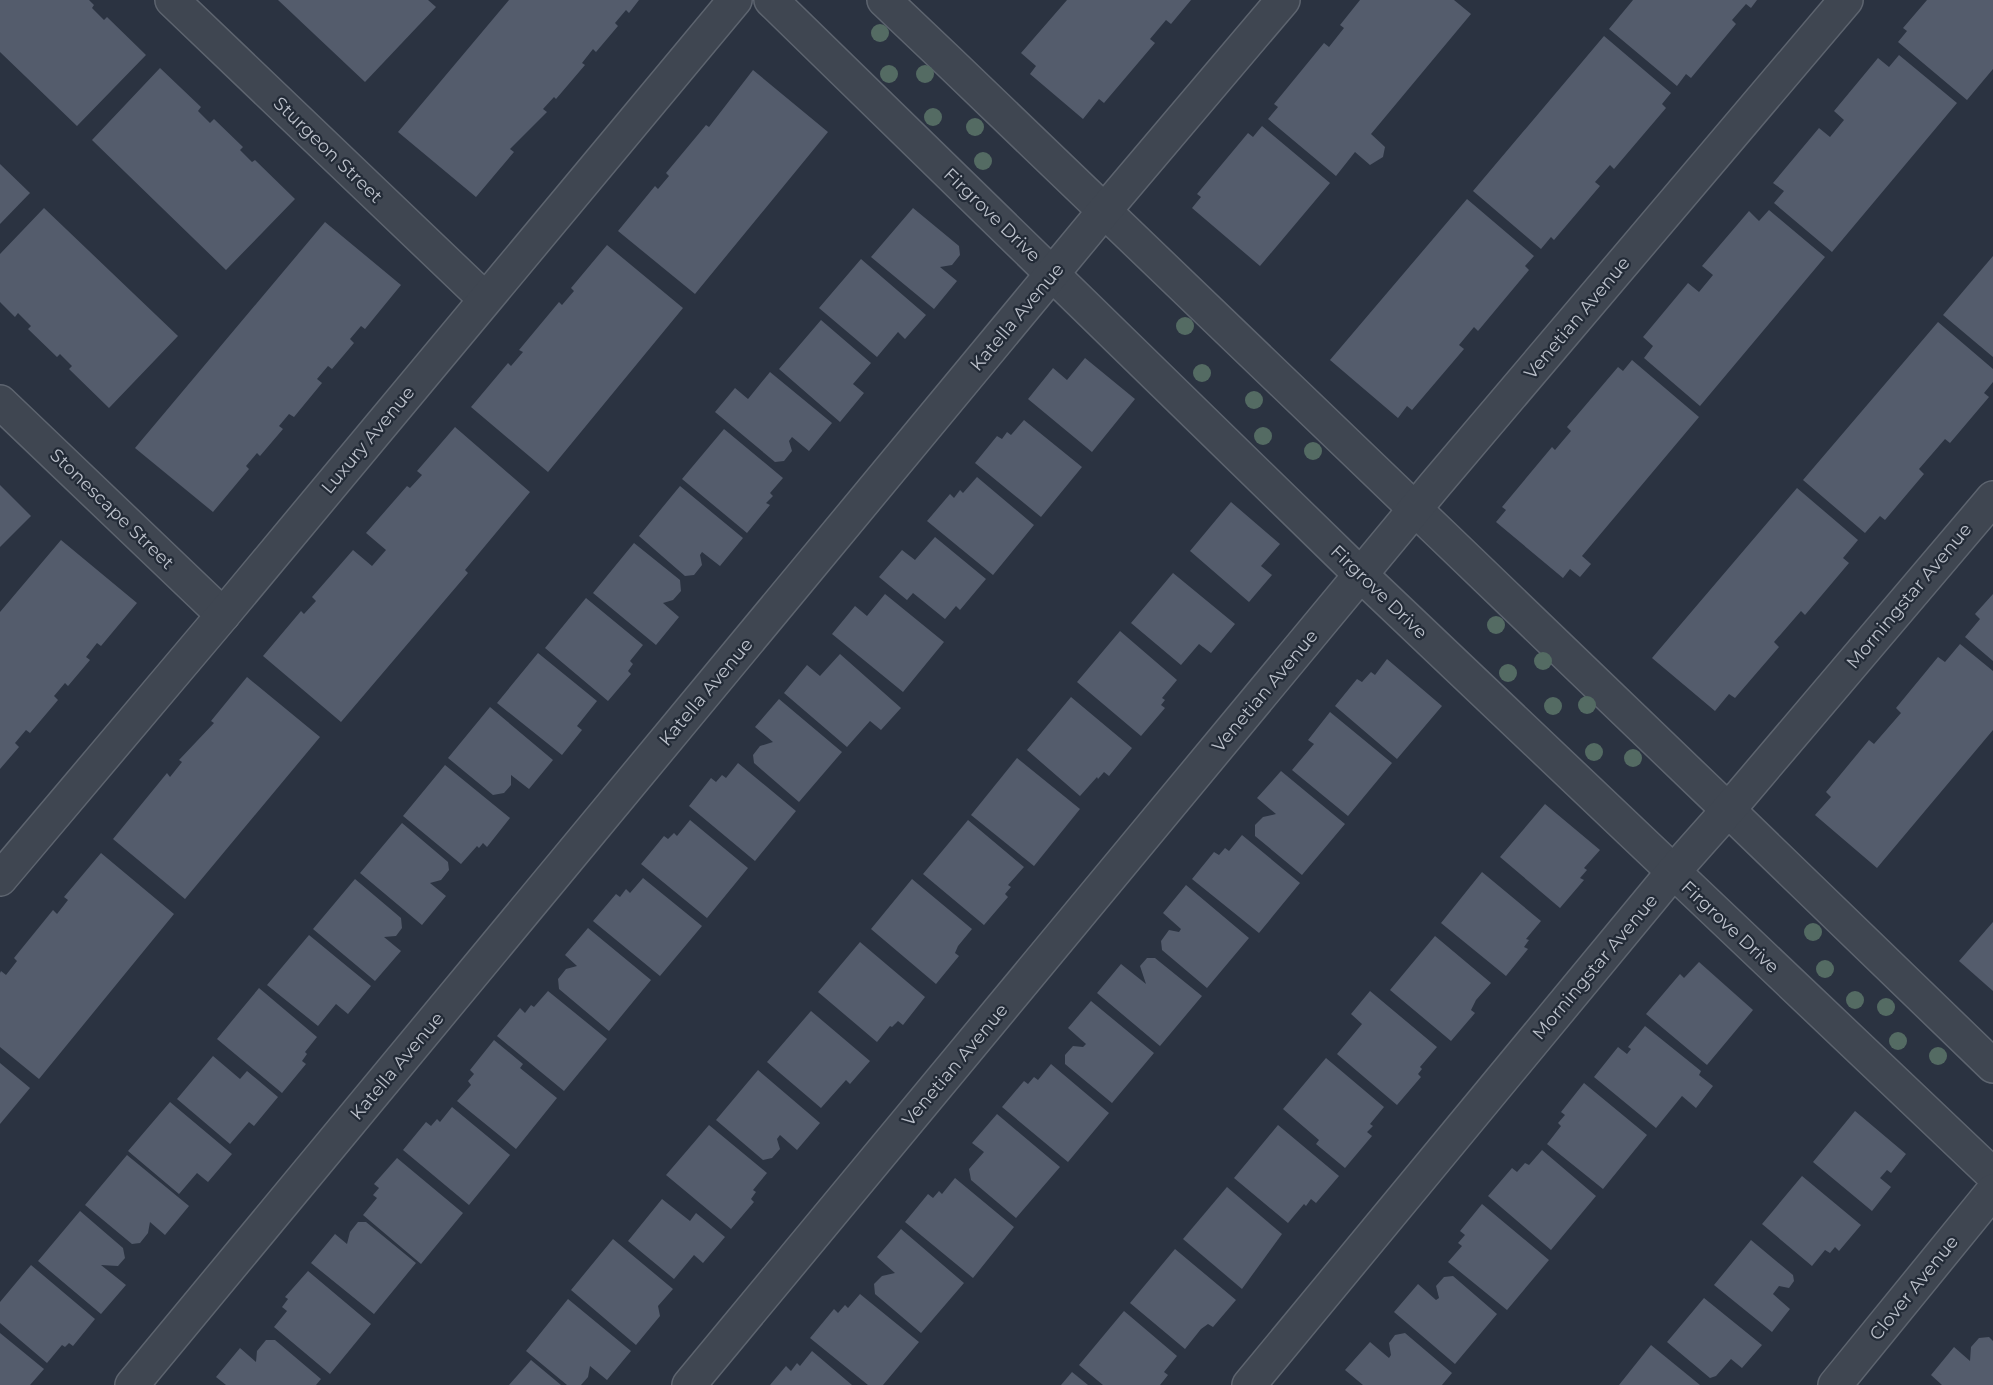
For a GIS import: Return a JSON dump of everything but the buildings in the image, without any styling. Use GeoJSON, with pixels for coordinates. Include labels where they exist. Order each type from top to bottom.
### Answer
{"type":"FeatureCollection","features":[{"type":"Feature","properties":{"kind":"street","name":"Sturgeon Street"},"geometry":{"type":"LineString","coordinates":[[171,0],[485,299]]}},
{"type":"Feature","properties":{"kind":"street","name":"Luxury Avenue"},"geometry":{"type":"LineString","coordinates":[[0,879],[735,0]]}},
{"type":"Feature","properties":{"kind":"street","name":"Firgrove Drive"},"geometry":{"type":"LineString","coordinates":[[771,0],[1361,575],[1993,1175]]}},
{"type":"Feature","properties":{"kind":"street"},"geometry":{"type":"LineString","coordinates":[[884,0],[1729,809],[1993,1066]]}},
{"type":"Feature","properties":{"kind":"street","name":"Katella Avenue"},"geometry":{"type":"LineString","coordinates":[[132,1385],[1105,210],[1282,0]]}},
{"type":"Feature","properties":{"kind":"street","name":"Venetian Avenue"},"geometry":{"type":"LineString","coordinates":[[689,1385],[1415,509],[1846,0]]}},
{"type":"Feature","properties":{"kind":"street","name":"Stonescape Street"},"geometry":{"type":"LineString","coordinates":[[0,402],[223,615]]}},
{"type":"Feature","properties":{"kind":"street","name":"Morningstar Avenue"},"geometry":{"type":"LineString","coordinates":[[1249,1385],[1673,872],[1993,498]]}},
{"type":"Feature","properties":{"kind":"street","name":"Clover Avenue"},"geometry":{"type":"LineString","coordinates":[[1835,1385],[1993,1191]]}}]}
